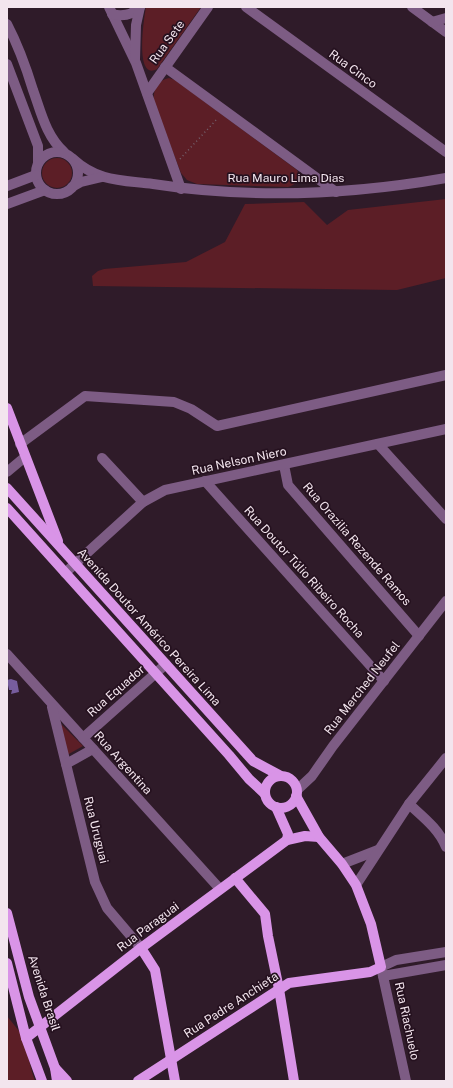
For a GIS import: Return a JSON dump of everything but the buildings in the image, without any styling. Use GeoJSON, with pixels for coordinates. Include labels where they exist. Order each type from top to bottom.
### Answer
{"type":"FeatureCollection","features":[{"type":"Feature","properties":{"kind":"main road"},"geometry":{"type":"LineString","coordinates":[[7,408],[61,548]]}},
{"type":"Feature","properties":{"kind":"main road","name":"Avenida Doutor Américo Pereira Lima"},"geometry":{"type":"LineString","coordinates":[[7,488],[253,761],[279,775]]}},
{"type":"Feature","properties":{"kind":"main road"},"geometry":{"type":"LineString","coordinates":[[9,513],[156,673],[249,779],[264,794],[266,800],[270,804],[282,808],[288,806],[293,802],[297,793]]}},
{"type":"Feature","properties":{"kind":"main road"},"geometry":{"type":"LineString","coordinates":[[264,794],[265,787],[268,782],[273,777],[279,775],[290,778],[295,784],[297,793],[319,837],[342,864],[356,885],[371,924],[382,972]]}},
{"type":"Feature","properties":{"kind":"main road"},"geometry":{"type":"LineString","coordinates":[[276,807],[288,834],[287,840]]}},
{"type":"Feature","properties":{"kind":"main road","name":"Rua Paraguai"},"geometry":{"type":"LineString","coordinates":[[26,1038],[141,948],[287,840],[305,836],[319,837]]}},
{"type":"Feature","properties":{"kind":"main road"},"geometry":{"type":"LineString","coordinates":[[235,878],[265,914],[294,1081]]}},
{"type":"Feature","properties":{"kind":"main road","name":"Avenida Brasil"},"geometry":{"type":"LineString","coordinates":[[7,913],[29,997],[55,1068],[57,1081]]}},
{"type":"Feature","properties":{"kind":"main road"},"geometry":{"type":"LineString","coordinates":[[141,948],[156,970],[175,1081]]}},
{"type":"Feature","properties":{"kind":"main road"},"geometry":{"type":"LineString","coordinates":[[7,963],[26,1038],[42,1081]]}},
{"type":"Feature","properties":{"kind":"main road","name":"Rua Padre Anchieta"},"geometry":{"type":"LineString","coordinates":[[138,1081],[289,983],[370,972],[382,972]]}},
{"type":"Feature","properties":{"kind":"main road"},"geometry":{"type":"LineString","coordinates":[[55,1068],[67,1081]]}},
{"type":"Feature","properties":{"kind":"street"},"geometry":{"type":"LineString","coordinates":[[111,10],[120,15],[134,12],[140,7]]}},
{"type":"Feature","properties":{"kind":"street"},"geometry":{"type":"LineString","coordinates":[[136,63],[136,32],[140,7]]}},
{"type":"Feature","properties":{"kind":"street","name":"Rua Sete"},"geometry":{"type":"LineString","coordinates":[[147,93],[208,7]]}},
{"type":"Feature","properties":{"kind":"street","name":"Rua Cinco"},"geometry":{"type":"LineString","coordinates":[[246,7],[446,152]]}},
{"type":"Feature","properties":{"kind":"street"},"geometry":{"type":"LineString","coordinates":[[412,7],[446,32]]}},
{"type":"Feature","properties":{"kind":"street"},"geometry":{"type":"LineString","coordinates":[[111,10],[136,63],[181,189]]}},
{"type":"Feature","properties":{"kind":"street"},"geometry":{"type":"LineString","coordinates":[[432,22],[446,18]]}},
{"type":"Feature","properties":{"kind":"street"},"geometry":{"type":"LineString","coordinates":[[7,24],[18,46],[49,133],[58,147],[82,167],[102,177]]}},
{"type":"Feature","properties":{"kind":"street"},"geometry":{"type":"LineString","coordinates":[[7,64],[38,146],[37,181],[45,190],[56,194],[62,193],[86,180],[102,177]]}},
{"type":"Feature","properties":{"kind":"street"},"geometry":{"type":"LineString","coordinates":[[165,67],[336,192]]}},
{"type":"Feature","properties":{"kind":"street"},"geometry":{"type":"LineString","coordinates":[[38,163],[46,154],[64,152]]}},
{"type":"Feature","properties":{"kind":"street"},"geometry":{"type":"LineString","coordinates":[[72,187],[76,182],[78,170],[73,159]]}},
{"type":"Feature","properties":{"kind":"street"},"geometry":{"type":"LineString","coordinates":[[7,186],[36,175]]}},
{"type":"Feature","properties":{"kind":"street","name":"Rua Mauro Lima Dias"},"geometry":{"type":"LineString","coordinates":[[102,177],[181,189],[256,194],[336,192],[409,185],[446,178]]}},
{"type":"Feature","properties":{"kind":"street"},"geometry":{"type":"LineString","coordinates":[[7,204],[45,190]]}},
{"type":"Feature","properties":{"kind":"street"},"geometry":{"type":"LineString","coordinates":[[20,444],[85,396],[174,402],[191,409],[217,426],[446,375]]}},
{"type":"Feature","properties":{"kind":"street","name":"Rua Nelson Niero"},"geometry":{"type":"LineString","coordinates":[[65,573],[143,502],[165,490],[446,429]]}},
{"type":"Feature","properties":{"kind":"street"},"geometry":{"type":"LineString","coordinates":[[378,444],[446,519]]}},
{"type":"Feature","properties":{"kind":"street"},"geometry":{"type":"LineString","coordinates":[[7,472],[25,457]]}},
{"type":"Feature","properties":{"kind":"street"},"geometry":{"type":"LineString","coordinates":[[102,458],[143,502]]}},
{"type":"Feature","properties":{"kind":"street","name":"Rua Orazilia Rezende Ramos"},"geometry":{"type":"LineString","coordinates":[[284,465],[288,485],[419,636]]}},
{"type":"Feature","properties":{"kind":"street","name":"Rua Doutor Túlio Ribeiro Rocha"},"geometry":{"type":"LineString","coordinates":[[205,481],[384,681]]}},
{"type":"Feature","properties":{"kind":"street","name":"Rua Merched Neufel"},"geometry":{"type":"LineString","coordinates":[[297,793],[312,776],[333,746],[446,602]]}},
{"type":"Feature","properties":{"kind":"street","name":"Rua Argentina"},"geometry":{"type":"LineString","coordinates":[[7,654],[220,889]]}},
{"type":"Feature","properties":{"kind":"street","name":"Rua Equador"},"geometry":{"type":"LineString","coordinates":[[83,738],[166,664]]}},
{"type":"Feature","properties":{"kind":"street","name":"Rua Uruguai"},"geometry":{"type":"LineString","coordinates":[[52,705],[95,882],[107,908],[141,948]]}},
{"type":"Feature","properties":{"kind":"street"},"geometry":{"type":"LineString","coordinates":[[66,764],[93,749]]}},
{"type":"Feature","properties":{"kind":"street"},"geometry":{"type":"LineString","coordinates":[[356,885],[409,804],[446,758]]}},
{"type":"Feature","properties":{"kind":"street"},"geometry":{"type":"LineString","coordinates":[[409,804],[442,837],[446,847]]}},
{"type":"Feature","properties":{"kind":"street"},"geometry":{"type":"LineString","coordinates":[[342,864],[378,850]]}},
{"type":"Feature","properties":{"kind":"street"},"geometry":{"type":"LineString","coordinates":[[382,972],[396,960],[446,952]]}},
{"type":"Feature","properties":{"kind":"street"},"geometry":{"type":"LineString","coordinates":[[382,972],[446,965]]}},
{"type":"Feature","properties":{"kind":"street","name":"Rua Riachuelo"},"geometry":{"type":"LineString","coordinates":[[382,972],[406,1081]]}},
{"type":"Feature","properties":{"kind":"path"},"geometry":{"type":"LineString","coordinates":[[173,167],[224,111]]}},
{"type":"Feature","properties":{"kind":"shaded area"},"geometry":{"type":"Polygon","coordinates":[[[146,7],[201,7],[157,69],[150,70],[145,66],[142,47],[146,7]]]}},
{"type":"Feature","properties":{"kind":"shaded area"},"geometry":{"type":"Polygon","coordinates":[[[169,78],[175,80],[297,170],[299,176],[296,182],[288,187],[197,184],[187,180],[181,173],[154,103],[156,87],[161,81],[169,78]]]}},
{"type":"Feature","properties":{"kind":"shaded area"},"geometry":{"type":"Polygon","coordinates":[[[57,158],[68,162],[72,173],[68,184],[57,188],[46,184],[42,173],[46,162],[57,158]]]}},
{"type":"Feature","properties":{"kind":"shaded area"},"geometry":{"type":"Polygon","coordinates":[[[446,199],[446,278],[397,290],[93,286],[92,276],[98,271],[104,269],[186,262],[225,242],[245,204],[304,202],[327,225],[348,210],[446,199]]]}},
{"type":"Feature","properties":{"kind":"shaded area"},"geometry":{"type":"Polygon","coordinates":[[[11,679],[17,681],[19,692],[11,694],[12,690],[9,690],[7,680],[11,679]]]}},
{"type":"Feature","properties":{"kind":"shaded area"},"geometry":{"type":"Polygon","coordinates":[[[61,724],[83,746],[67,755],[61,724]]]}},
{"type":"Feature","properties":{"kind":"shaded area"},"geometry":{"type":"Polygon","coordinates":[[[7,1016],[23,1036],[35,1081],[7,1081],[7,1016]]]}}]}
